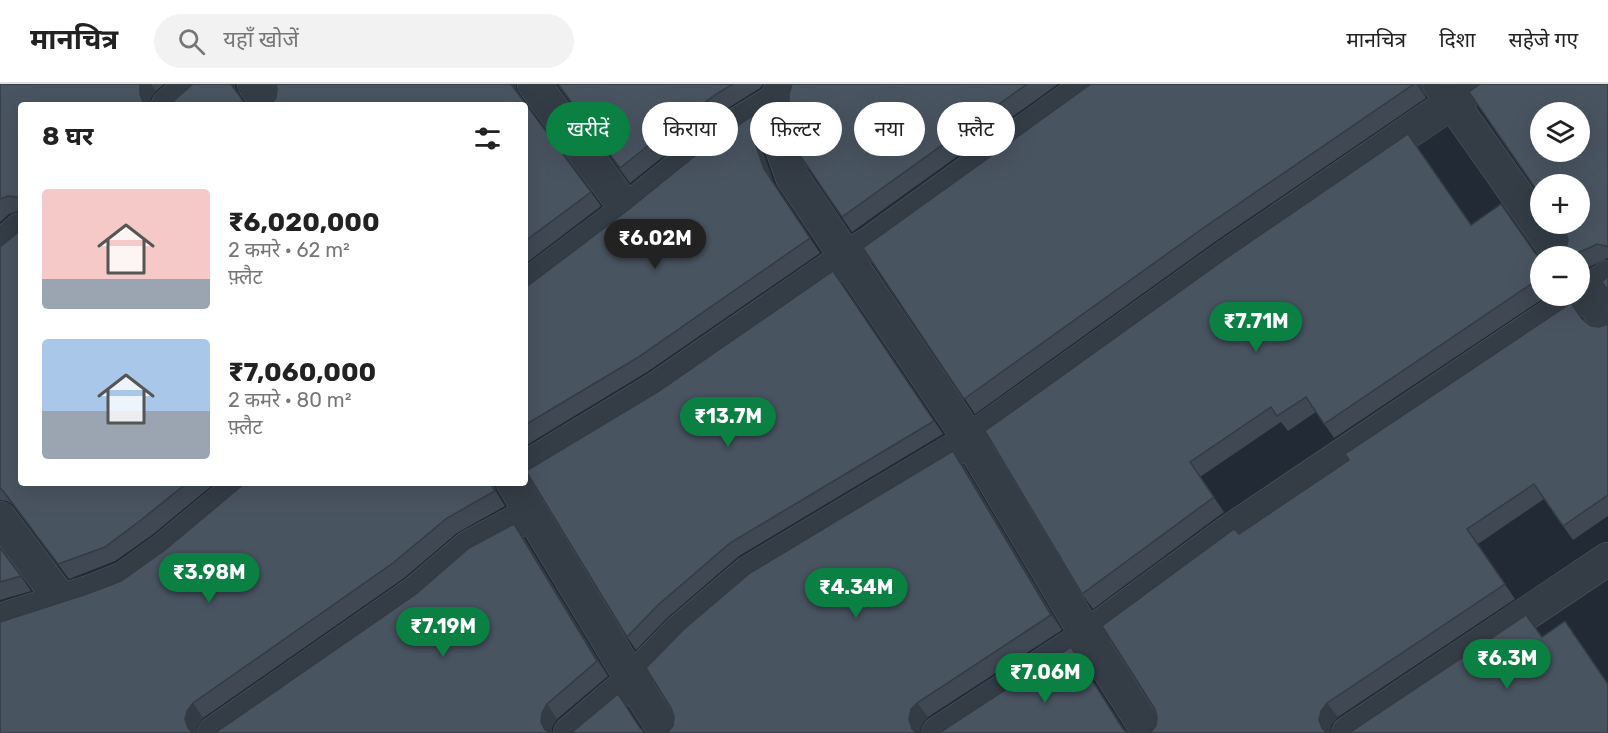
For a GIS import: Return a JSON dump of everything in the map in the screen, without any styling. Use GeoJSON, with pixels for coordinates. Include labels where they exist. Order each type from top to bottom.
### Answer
{"type":"FeatureCollection","features":[{"type":"Feature","properties":{"kind":"street"},"geometry":{"type":"LineString","coordinates":[[171,102],[192,84]]}},
{"type":"Feature","properties":{"kind":"street"},"geometry":{"type":"LineString","coordinates":[[254,84],[267,102]]}},
{"type":"Feature","properties":{"kind":"street"},"geometry":{"type":"LineString","coordinates":[[534,84],[627,210]]}},
{"type":"Feature","properties":{"kind":"street"},"geometry":{"type":"LineString","coordinates":[[528,285],[700,151],[775,101],[784,84]]}},
{"type":"Feature","properties":{"kind":"street"},"geometry":{"type":"LineString","coordinates":[[784,84],[781,146],[792,177],[970,440],[1149,733]]}},
{"type":"Feature","properties":{"kind":"street"},"geometry":{"type":"LineString","coordinates":[[570,733],[632,680],[680,631],[749,572],[970,440],[1227,256],[1446,93],[1479,84]]}},
{"type":"Feature","properties":{"kind":"street"},"geometry":{"type":"LineString","coordinates":[[528,466],[657,388],[870,243],[1082,86]]}},
{"type":"Feature","properties":{"kind":"street"},"geometry":{"type":"LineString","coordinates":[[1446,93],[1553,246]]}},
{"type":"Feature","properties":{"kind":"street"},"geometry":{"type":"LineString","coordinates":[[0,247],[18,232]]}},
{"type":"Feature","properties":{"kind":"street"},"geometry":{"type":"LineString","coordinates":[[938,733],[1088,636],[1234,528],[1591,285],[1608,323]]}},
{"type":"Feature","properties":{"kind":"street"},"geometry":{"type":"LineString","coordinates":[[0,620],[124,578],[163,550],[240,486]]}},
{"type":"Feature","properties":{"kind":"street"},"geometry":{"type":"LineString","coordinates":[[515,486],[666,733]]}},
{"type":"Feature","properties":{"kind":"street"},"geometry":{"type":"LineString","coordinates":[[214,733],[415,593],[469,547],[530,514]]}},
{"type":"Feature","properties":{"kind":"street"},"geometry":{"type":"LineString","coordinates":[[0,518],[62,600]]}},
{"type":"Feature","properties":{"kind":"street"},"geometry":{"type":"LineString","coordinates":[[1348,733],[1608,559]]}},
{"type":"Feature","properties":{"kind":"building"},"geometry":{"type":"Polygon","coordinates":[[[0,84],[140,84],[143,102],[18,102],[18,198],[8,196],[0,199],[0,84]]]}},
{"type":"Feature","properties":{"kind":"building"},"geometry":{"type":"Polygon","coordinates":[[[193,84],[231,84],[244,102],[172,102],[193,84]]]}},
{"type":"Feature","properties":{"kind":"building"},"geometry":{"type":"Polygon","coordinates":[[[276,84],[511,84],[524,102],[273,102],[276,98],[276,84]]]}},
{"type":"Feature","properties":{"kind":"building"},"geometry":{"type":"Polygon","coordinates":[[[558,84],[733,84],[705,102],[642,102],[642,150],[620,168],[611,156],[630,156],[630,102],[571,102],[558,84]]]}},
{"type":"Feature","properties":{"kind":"building"},"geometry":{"type":"Polygon","coordinates":[[[792,84],[1027,84],[1002,102],[937,102],[937,149],[842,217],[800,156],[842,156],[842,102],[789,102],[792,84]]]}},
{"type":"Feature","properties":{"kind":"building"},"geometry":{"type":"Polygon","coordinates":[[[1091,84],[1414,84],[1206,226],[964,399],[863,248],[991,156],[1015,156],[1015,139],[1091,84]]]}},
{"type":"Feature","properties":{"kind":"building"},"geometry":{"type":"Polygon","coordinates":[[[1480,84],[1608,84],[1608,247],[1597,244],[1590,247],[1566,246],[1566,234],[1590,234],[1590,174],[1530,174],[1530,180],[1469,92],[1480,84]]]}},
{"type":"Feature","properties":{"kind":"building"},"geometry":{"type":"Polygon","coordinates":[[[528,107],[546,131],[546,156],[564,156],[591,192],[528,239],[528,107]]]}},
{"type":"Feature","properties":{"kind":"building"},"geometry":{"type":"Polygon","coordinates":[[[750,117],[750,156],[760,156],[764,169],[810,238],[637,358],[528,423],[528,286],[695,156],[738,156],[738,126],[750,117]]]}},
{"type":"Feature","properties":{"kind":"building"},"geometry":{"type":"Polygon","coordinates":[[[1408,134],[1471,225],[1501,204],[1530,246],[1530,285],[1324,424],[1306,397],[1277,416],[1271,407],[1190,462],[1214,497],[1082,594],[985,431],[1228,257],[1408,134]]]}},
{"type":"Feature","properties":{"kind":"building"},"geometry":{"type":"Polygon","coordinates":[[[18,232],[18,486],[183,486],[105,547],[58,564],[0,488],[0,247],[18,232]]]}},
{"type":"Feature","properties":{"kind":"building"},"geometry":{"type":"Polygon","coordinates":[[[833,271],[934,421],[730,543],[658,605],[627,637],[528,474],[528,470],[659,391],[833,271]]]}},
{"type":"Feature","properties":{"kind":"building"},"geometry":{"type":"Polygon","coordinates":[[[1608,276],[1608,290],[1602,282],[1608,276]]]}},
{"type":"Feature","properties":{"kind":"building"},"geometry":{"type":"Polygon","coordinates":[[[1567,306],[1573,306],[1582,319],[1591,326],[1599,327],[1608,324],[1608,495],[1563,526],[1534,484],[1467,529],[1505,584],[1327,703],[1321,711],[1319,720],[1327,733],[1150,733],[1156,726],[1155,709],[1102,626],[1234,529],[1239,534],[1349,460],[1345,454],[1567,306]]]}},
{"type":"Feature","properties":{"kind":"building"},"geometry":{"type":"Polygon","coordinates":[[[953,451],[1051,615],[917,703],[911,709],[909,719],[912,729],[917,733],[667,733],[673,726],[674,717],[671,708],[646,668],[683,630],[750,573],[953,451]]]}},
{"type":"Feature","properties":{"kind":"building"},"geometry":{"type":"Polygon","coordinates":[[[241,486],[492,486],[495,491],[447,518],[393,563],[193,703],[185,719],[188,728],[193,733],[0,733],[0,622],[121,581],[165,550],[241,486]]]}},
{"type":"Feature","properties":{"kind":"building"},"geometry":{"type":"Polygon","coordinates":[[[514,524],[597,661],[547,704],[542,713],[541,722],[545,730],[550,733],[215,733],[416,594],[469,548],[514,524]]]}},
{"type":"Feature","properties":{"kind":"building"},"geometry":{"type":"Polygon","coordinates":[[[0,548],[21,576],[0,582],[0,548]]]}},
{"type":"Feature","properties":{"kind":"building"},"geometry":{"type":"Polygon","coordinates":[[[1526,615],[1542,637],[1565,621],[1608,684],[1608,733],[1349,733],[1526,615]]]}},
{"type":"Feature","properties":{"kind":"building"},"geometry":{"type":"Polygon","coordinates":[[[1071,647],[1123,729],[1128,733],[939,733],[1071,647]]]}},
{"type":"Feature","properties":{"kind":"building"},"geometry":{"type":"Polygon","coordinates":[[[618,694],[645,733],[571,733],[618,694]]]}}]}
